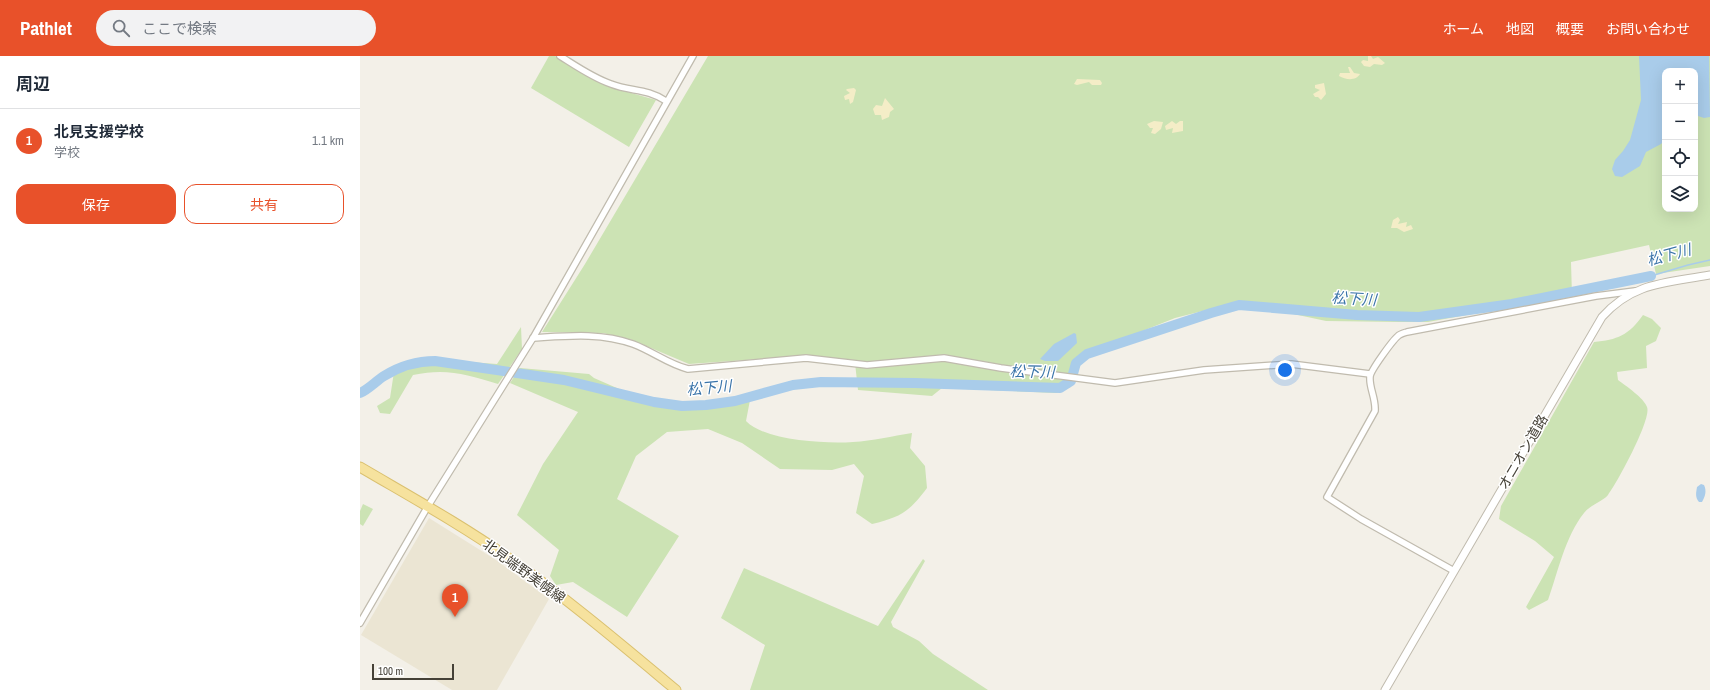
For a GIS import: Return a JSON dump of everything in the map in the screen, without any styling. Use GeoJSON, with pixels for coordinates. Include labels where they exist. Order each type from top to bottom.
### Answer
{"type":"FeatureCollection","features":[{"type":"Feature","properties":{"kind":"main road","name":"北見端野美幌線"},"geometry":{"type":"LineString","coordinates":[[360,467],[428,506],[511,559],[578,610],[676,690]]}},
{"type":"Feature","properties":{"kind":"street"},"geometry":{"type":"LineString","coordinates":[[560,56],[609,84],[643,90],[657,95],[666,101]]}},
{"type":"Feature","properties":{"kind":"street"},"geometry":{"type":"LineString","coordinates":[[360,623],[428,506],[533,338],[666,101],[693,56]]}},
{"type":"Feature","properties":{"kind":"street","name":"オニオン道路"},"geometry":{"type":"LineString","coordinates":[[1385,690],[1602,317],[1613,304],[1635,291],[1710,275]]}},
{"type":"Feature","properties":{"kind":"street"},"geometry":{"type":"LineString","coordinates":[[1454,572],[1362,519],[1327,496],[1375,410],[1376,401],[1370,382],[1370,374],[1399,334],[1596,296],[1635,291]]}},
{"type":"Feature","properties":{"kind":"street"},"geometry":{"type":"LineString","coordinates":[[533,338],[570,336],[607,337],[633,344],[679,367],[688,369],[806,358],[867,366],[944,358],[1115,383],[1204,370],[1291,364],[1370,374]]}},
{"type":"Feature","properties":{"kind":"shaded area"},"geometry":{"type":"Polygon","coordinates":[[[429,518],[496,560],[549,599],[497,690],[452,690],[361,635],[429,518]]]}},
{"type":"Feature","properties":{"kind":"green space"},"geometry":{"type":"Polygon","coordinates":[[[549,56],[555,56],[617,89],[656,100],[629,147],[531,88],[549,56]]]}},
{"type":"Feature","properties":{"kind":"green space"},"geometry":{"type":"Polygon","coordinates":[[[708,56],[1710,56],[1710,266],[1656,274],[1649,245],[1571,262],[1572,296],[1428,322],[1326,321],[1238,302],[1175,318],[1075,358],[1071,387],[1056,393],[942,388],[932,396],[858,390],[855,363],[788,357],[689,364],[632,340],[603,333],[542,332],[585,264],[708,56]]]}},
{"type":"Feature","properties":{"kind":"green space"},"geometry":{"type":"Polygon","coordinates":[[[1643,315],[1652,319],[1661,328],[1656,341],[1646,346],[1647,368],[1617,372],[1618,380],[1634,392],[1647,407],[1647,414],[1639,437],[1626,465],[1608,495],[1587,510],[1577,522],[1567,544],[1548,600],[1529,610],[1526,607],[1554,557],[1535,541],[1499,519],[1501,506],[1594,342],[1609,340],[1622,335],[1633,327],[1643,315]]]}},
{"type":"Feature","properties":{"kind":"green space"},"geometry":{"type":"Polygon","coordinates":[[[521,327],[522,349],[498,384],[456,373],[436,372],[413,375],[390,414],[380,413],[377,406],[390,398],[394,372],[416,358],[497,364],[521,327]]]}},
{"type":"Feature","properties":{"kind":"green space"},"geometry":{"type":"Polygon","coordinates":[[[520,368],[589,374],[594,378],[626,392],[667,405],[750,400],[746,421],[755,428],[767,433],[797,440],[813,442],[853,442],[875,440],[912,433],[910,448],[925,466],[927,488],[915,503],[904,512],[890,519],[872,524],[856,513],[864,476],[854,464],[832,470],[780,469],[742,443],[708,429],[667,432],[636,456],[617,499],[679,536],[627,617],[573,582],[556,585],[550,576],[559,550],[517,515],[543,464],[578,412],[510,383],[520,368]]]}},
{"type":"Feature","properties":{"kind":"green space"},"geometry":{"type":"Polygon","coordinates":[[[363,504],[373,509],[363,526],[360,524],[360,511],[363,504]]]}},
{"type":"Feature","properties":{"kind":"green space"},"geometry":{"type":"Polygon","coordinates":[[[923,559],[925,561],[891,622],[893,627],[919,641],[933,654],[988,690],[750,690],[765,645],[721,618],[744,568],[878,626],[923,559]]]}},
{"type":"Feature","properties":{"kind":"sand"},"geometry":{"type":"Polygon","coordinates":[[[1368,56],[1371,56],[1373,59],[1378,57],[1385,63],[1382,65],[1374,64],[1370,67],[1364,66],[1361,62],[1363,60],[1368,61],[1368,56]]]}},
{"type":"Feature","properties":{"kind":"sand"},"geometry":{"type":"Polygon","coordinates":[[[1348,67],[1350,67],[1354,73],[1360,74],[1353,79],[1339,76],[1340,73],[1350,73],[1348,67]]]}},
{"type":"Feature","properties":{"kind":"sand"},"geometry":{"type":"Polygon","coordinates":[[[1077,79],[1100,80],[1102,83],[1101,85],[1092,85],[1089,82],[1077,85],[1074,84],[1077,79]]]}},
{"type":"Feature","properties":{"kind":"sand"},"geometry":{"type":"Polygon","coordinates":[[[1324,83],[1326,94],[1321,100],[1313,94],[1320,90],[1315,88],[1315,85],[1324,83]]]}},
{"type":"Feature","properties":{"kind":"sand"},"geometry":{"type":"Polygon","coordinates":[[[854,88],[856,90],[853,102],[850,104],[849,99],[845,100],[844,96],[850,93],[846,90],[847,89],[854,88]]]}},
{"type":"Feature","properties":{"kind":"sand"},"geometry":{"type":"Polygon","coordinates":[[[885,98],[894,109],[890,112],[889,117],[882,120],[881,115],[875,115],[873,109],[876,105],[882,106],[885,98]]]}},
{"type":"Feature","properties":{"kind":"sand"},"geometry":{"type":"Polygon","coordinates":[[[1154,121],[1163,122],[1161,129],[1155,134],[1151,133],[1153,128],[1150,128],[1147,124],[1154,121]]]}},
{"type":"Feature","properties":{"kind":"sand"},"geometry":{"type":"Polygon","coordinates":[[[1172,121],[1176,124],[1183,121],[1183,131],[1172,133],[1173,128],[1166,130],[1165,126],[1172,121]]]}},
{"type":"Feature","properties":{"kind":"sand"},"geometry":{"type":"Polygon","coordinates":[[[1398,217],[1400,220],[1398,224],[1407,222],[1406,227],[1411,225],[1413,229],[1404,232],[1397,228],[1391,228],[1393,220],[1398,217]]]}},
{"type":"Feature","properties":{"kind":"water"},"geometry":{"type":"Polygon","coordinates":[[[1639,56],[1709,56],[1710,117],[1704,118],[1698,116],[1698,68],[1662,68],[1662,143],[1646,152],[1640,166],[1622,177],[1615,176],[1612,169],[1615,160],[1630,140],[1641,100],[1639,56]]]}},
{"type":"Feature","properties":{"kind":"water"},"geometry":{"type":"Polygon","coordinates":[[[1074,333],[1076,334],[1077,343],[1058,361],[1045,361],[1040,359],[1054,344],[1074,333]]]}},
{"type":"Feature","properties":{"kind":"water"},"geometry":{"type":"Polygon","coordinates":[[[1701,484],[1704,485],[1705,494],[1702,502],[1699,502],[1696,497],[1696,491],[1697,487],[1701,484]]]}},
{"type":"Feature","properties":{"kind":"waterway","name":"松下川"},"geometry":{"type":"LineString","coordinates":[[1651,276],[1710,260]]}},
{"type":"Feature","properties":{"kind":"waterway","name":"松下川"},"geometry":{"type":"LineString","coordinates":[[360,393],[396,369],[415,363],[428,361],[564,380],[654,402],[682,406],[706,405],[735,401],[793,385],[821,382],[915,383],[1060,388],[1071,381],[1076,363],[1087,354],[1239,305],[1357,315],[1419,317],[1512,304],[1651,276]]}},
{"type":"Feature","properties":{"kind":"place","name":"北見支援学校"},"geometry":{"type":"Point","coordinates":[455,617]}}]}
